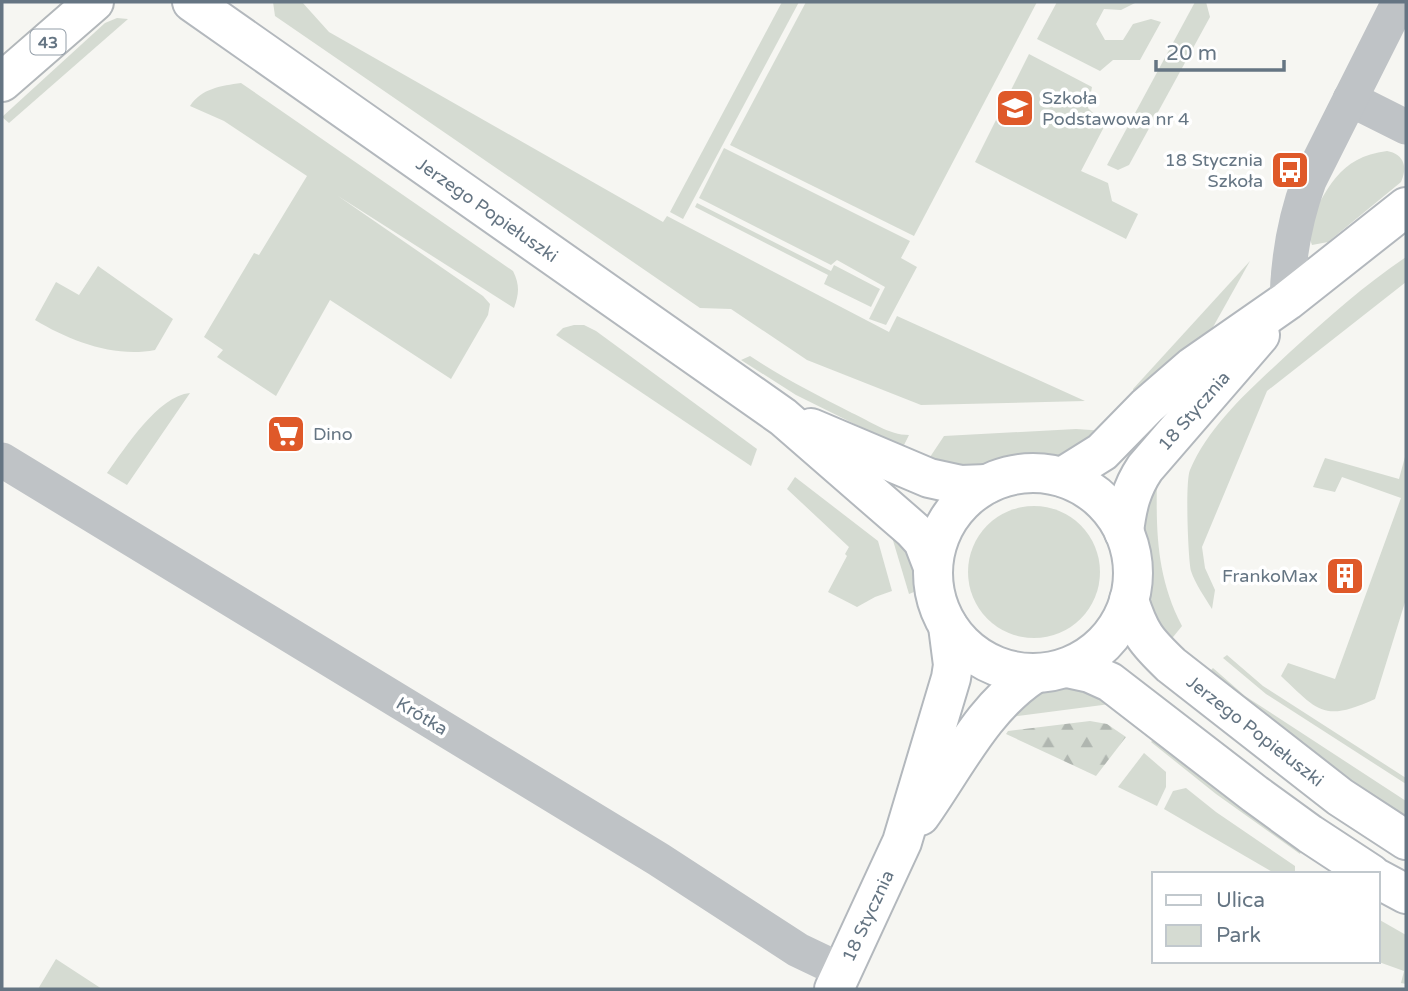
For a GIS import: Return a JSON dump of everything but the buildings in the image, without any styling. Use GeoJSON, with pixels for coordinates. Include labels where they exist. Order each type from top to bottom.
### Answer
{"type":"FeatureCollection","features":[{"type":"Feature","properties":{"kind":"main road","name":"43"},"geometry":{"type":"LineString","coordinates":[[2,82],[93,2]]}},
{"type":"Feature","properties":{"kind":"main road","name":"Jerzego Popiełuszki"},"geometry":{"type":"LineString","coordinates":[[192,2],[783,417],[914,530],[933,567]]}},
{"type":"Feature","properties":{"kind":"main road","name":"18 Stycznia"},"geometry":{"type":"LineString","coordinates":[[1062,477],[1107,447],[1147,406],[1192,367],[1287,301],[1406,207]]}},
{"type":"Feature","properties":{"kind":"main road","name":"18 Stycznia"},"geometry":{"type":"LineString","coordinates":[[1124,532],[1128,503],[1145,468],[1287,301]]}},
{"type":"Feature","properties":{"kind":"main road","name":"Jerzego Popiełuszki"},"geometry":{"type":"LineString","coordinates":[[783,417],[929,478],[961,485],[987,484]]}},
{"type":"Feature","properties":{"kind":"main road"},"geometry":{"type":"LineString","coordinates":[[1051,671],[1096,650],[1113,631],[1129,600],[1132,566],[1124,532],[1107,505],[1096,494],[1079,483],[1062,477],[1036,474],[987,484],[967,496],[943,525],[936,542],[933,567],[937,597],[948,625],[961,643],[975,656],[1006,670],[1090,673],[1110,682],[1299,826],[1368,872]]}},
{"type":"Feature","properties":{"kind":"main road","name":"Jerzego Popiełuszki"},"geometry":{"type":"LineString","coordinates":[[1129,600],[1138,627],[1149,643],[1171,665],[1340,797],[1406,840]]}},
{"type":"Feature","properties":{"kind":"main road","name":"18 Stycznia"},"geometry":{"type":"LineString","coordinates":[[838,980],[902,842],[951,677],[953,666],[948,625]]}},
{"type":"Feature","properties":{"kind":"main road","name":"18 Stycznia"},"geometry":{"type":"LineString","coordinates":[[902,842],[992,710],[1017,685],[1051,671]]}},
{"type":"Feature","properties":{"kind":"main road"},"geometry":{"type":"LineString","coordinates":[[1380,880],[1406,894]]}},
{"type":"Feature","properties":{"kind":"street"},"geometry":{"type":"LineString","coordinates":[[1287,301],[1290,250],[1302,201],[1399,2]]}},
{"type":"Feature","properties":{"kind":"street"},"geometry":{"type":"LineString","coordinates":[[1350,99],[1406,127]]}},
{"type":"Feature","properties":{"kind":"street","name":"Krótka"},"geometry":{"type":"LineString","coordinates":[[2,460],[657,859],[798,950],[838,980]]}},
{"type":"Feature","properties":{"kind":"green space"},"geometry":{"type":"Polygon","coordinates":[[[273,2],[302,2],[329,32],[663,222],[667,216],[889,332],[897,316],[1085,401],[921,405],[807,360],[731,309],[700,308],[275,16],[273,2]]]}},
{"type":"Feature","properties":{"kind":"green space"},"geometry":{"type":"Polygon","coordinates":[[[782,2],[799,2],[683,219],[670,212],[782,2]]]}},
{"type":"Feature","properties":{"kind":"green space"},"geometry":{"type":"Polygon","coordinates":[[[806,2],[1037,2],[914,236],[730,145],[806,2]]]}},
{"type":"Feature","properties":{"kind":"green space"},"geometry":{"type":"Polygon","coordinates":[[[1057,2],[1137,2],[1121,10],[1104,9],[1096,24],[1105,40],[1123,40],[1133,24],[1151,19],[1161,22],[1140,60],[1113,60],[1100,71],[1037,39],[1057,2]]]}},
{"type":"Feature","properties":{"kind":"green space"},"geometry":{"type":"Polygon","coordinates":[[[1195,2],[1206,2],[1210,17],[1129,165],[1118,170],[1107,165],[1195,2]]]}},
{"type":"Feature","properties":{"kind":"green space"},"geometry":{"type":"Polygon","coordinates":[[[117,18],[128,19],[9,123],[2,117],[105,23],[117,18]]]}},
{"type":"Feature","properties":{"kind":"green space"},"geometry":{"type":"Polygon","coordinates":[[[1029,54],[1092,87],[1088,108],[1105,125],[1081,171],[1108,183],[1112,201],[1138,214],[1126,239],[975,162],[1029,54]]]}},
{"type":"Feature","properties":{"kind":"green space"},"geometry":{"type":"Polygon","coordinates":[[[241,83],[513,271],[518,290],[514,308],[338,196],[483,296],[490,304],[488,315],[451,379],[330,300],[276,396],[217,357],[223,350],[204,337],[254,253],[259,255],[307,176],[224,121],[190,106],[206,92],[241,83]]]}},
{"type":"Feature","properties":{"kind":"green space"},"geometry":{"type":"Polygon","coordinates":[[[724,148],[910,241],[901,258],[917,267],[886,325],[869,319],[885,287],[837,260],[831,265],[699,198],[724,148]]]}},
{"type":"Feature","properties":{"kind":"green space"},"geometry":{"type":"Polygon","coordinates":[[[1387,151],[1397,155],[1403,162],[1401,182],[1328,242],[1312,245],[1306,228],[1336,178],[1357,160],[1387,151]]]}},
{"type":"Feature","properties":{"kind":"green space"},"geometry":{"type":"Polygon","coordinates":[[[697,203],[831,271],[834,265],[880,289],[871,307],[824,284],[828,275],[695,207],[697,203]]]}},
{"type":"Feature","properties":{"kind":"green space"},"geometry":{"type":"Polygon","coordinates":[[[1406,257],[1406,282],[1267,391],[1202,547],[1205,568],[1215,590],[1212,609],[1195,580],[1190,563],[1188,477],[1199,453],[1221,421],[1262,378],[1346,302],[1406,257]]]}},
{"type":"Feature","properties":{"kind":"green space"},"geometry":{"type":"Polygon","coordinates":[[[1250,261],[1208,336],[1134,401],[1133,389],[1250,261]]]}},
{"type":"Feature","properties":{"kind":"green space"},"geometry":{"type":"Polygon","coordinates":[[[98,266],[173,319],[155,350],[108,350],[63,335],[35,320],[56,282],[79,295],[98,266]]]}},
{"type":"Feature","properties":{"kind":"green space"},"geometry":{"type":"Polygon","coordinates":[[[584,325],[596,331],[757,449],[751,466],[556,335],[563,328],[584,325]]]}},
{"type":"Feature","properties":{"kind":"green space"},"geometry":{"type":"Polygon","coordinates":[[[750,356],[800,386],[880,427],[909,435],[904,445],[891,442],[796,395],[741,360],[750,356]]]}},
{"type":"Feature","properties":{"kind":"green space"},"geometry":{"type":"Polygon","coordinates":[[[190,393],[127,485],[107,473],[154,413],[178,396],[190,393]]]}},
{"type":"Feature","properties":{"kind":"green space"},"geometry":{"type":"Polygon","coordinates":[[[1076,429],[1106,431],[1061,459],[1014,462],[965,470],[928,460],[944,436],[1076,429]]]}},
{"type":"Feature","properties":{"kind":"green space"},"geometry":{"type":"Polygon","coordinates":[[[1406,453],[1406,599],[1375,699],[1344,710],[1323,710],[1281,676],[1288,663],[1335,679],[1401,498],[1342,477],[1335,492],[1313,487],[1325,458],[1399,479],[1406,453]]]}},
{"type":"Feature","properties":{"kind":"green space"},"geometry":{"type":"Polygon","coordinates":[[[1157,475],[1162,571],[1182,626],[1169,642],[1162,636],[1147,598],[1147,568],[1141,537],[1157,475]]]}},
{"type":"Feature","properties":{"kind":"green space"},"geometry":{"type":"Polygon","coordinates":[[[795,477],[878,541],[892,591],[857,607],[828,592],[849,547],[787,489],[795,477]]]}},
{"type":"Feature","properties":{"kind":"green space"},"geometry":{"type":"Polygon","coordinates":[[[1034,506],[1059,511],[1081,525],[1095,547],[1100,572],[1095,597],[1081,619],[1059,633],[1034,638],[1009,633],[987,619],[973,597],[968,572],[973,547],[987,525],[1009,511],[1034,506]]]}},
{"type":"Feature","properties":{"kind":"green space"},"geometry":{"type":"Polygon","coordinates":[[[889,527],[915,559],[920,583],[914,592],[909,594],[889,527]]]}},
{"type":"Feature","properties":{"kind":"green space"},"geometry":{"type":"Polygon","coordinates":[[[1227,655],[1263,686],[1406,778],[1406,784],[1266,694],[1223,658],[1227,655]]]}},
{"type":"Feature","properties":{"kind":"green space"},"geometry":{"type":"Polygon","coordinates":[[[1213,668],[1245,696],[1406,801],[1406,826],[1210,671],[1213,668]]]}},
{"type":"Feature","properties":{"kind":"green space"},"geometry":{"type":"Polygon","coordinates":[[[1073,684],[1118,703],[1003,718],[1038,689],[1073,684]]]}},
{"type":"Feature","properties":{"kind":"green space"},"geometry":{"type":"Polygon","coordinates":[[[1090,721],[1107,724],[1126,737],[1096,776],[1006,734],[1008,731],[1090,721]]]}},
{"type":"Feature","properties":{"kind":"green space"},"geometry":{"type":"Polygon","coordinates":[[[1154,739],[1303,844],[1300,854],[1216,794],[1151,742],[1154,739]]]}},
{"type":"Feature","properties":{"kind":"green space"},"geometry":{"type":"Polygon","coordinates":[[[1144,753],[1166,772],[1166,787],[1157,806],[1118,787],[1144,753]]]}},
{"type":"Feature","properties":{"kind":"green space"},"geometry":{"type":"Polygon","coordinates":[[[1186,788],[1295,866],[1295,872],[1273,872],[1164,809],[1173,791],[1186,788]]]}},
{"type":"Feature","properties":{"kind":"green space"},"geometry":{"type":"Polygon","coordinates":[[[1380,920],[1406,935],[1406,984],[1401,983],[1404,971],[1380,962],[1380,920]]]}},
{"type":"Feature","properties":{"kind":"green space"},"geometry":{"type":"Polygon","coordinates":[[[56,959],[102,989],[38,989],[56,959]]]}},
{"type":"Feature","properties":{"kind":"place","name":"Szkoła Podstawowa nr 4"},"geometry":{"type":"Point","coordinates":[1015,108]}},
{"type":"Feature","properties":{"kind":"place","name":"18 Stycznia Szkoła"},"geometry":{"type":"Point","coordinates":[1290,170]}},
{"type":"Feature","properties":{"kind":"place","name":"Dino"},"geometry":{"type":"Point","coordinates":[286,434]}},
{"type":"Feature","properties":{"kind":"place","name":"FrankoMax"},"geometry":{"type":"Point","coordinates":[1345,576]}}]}
